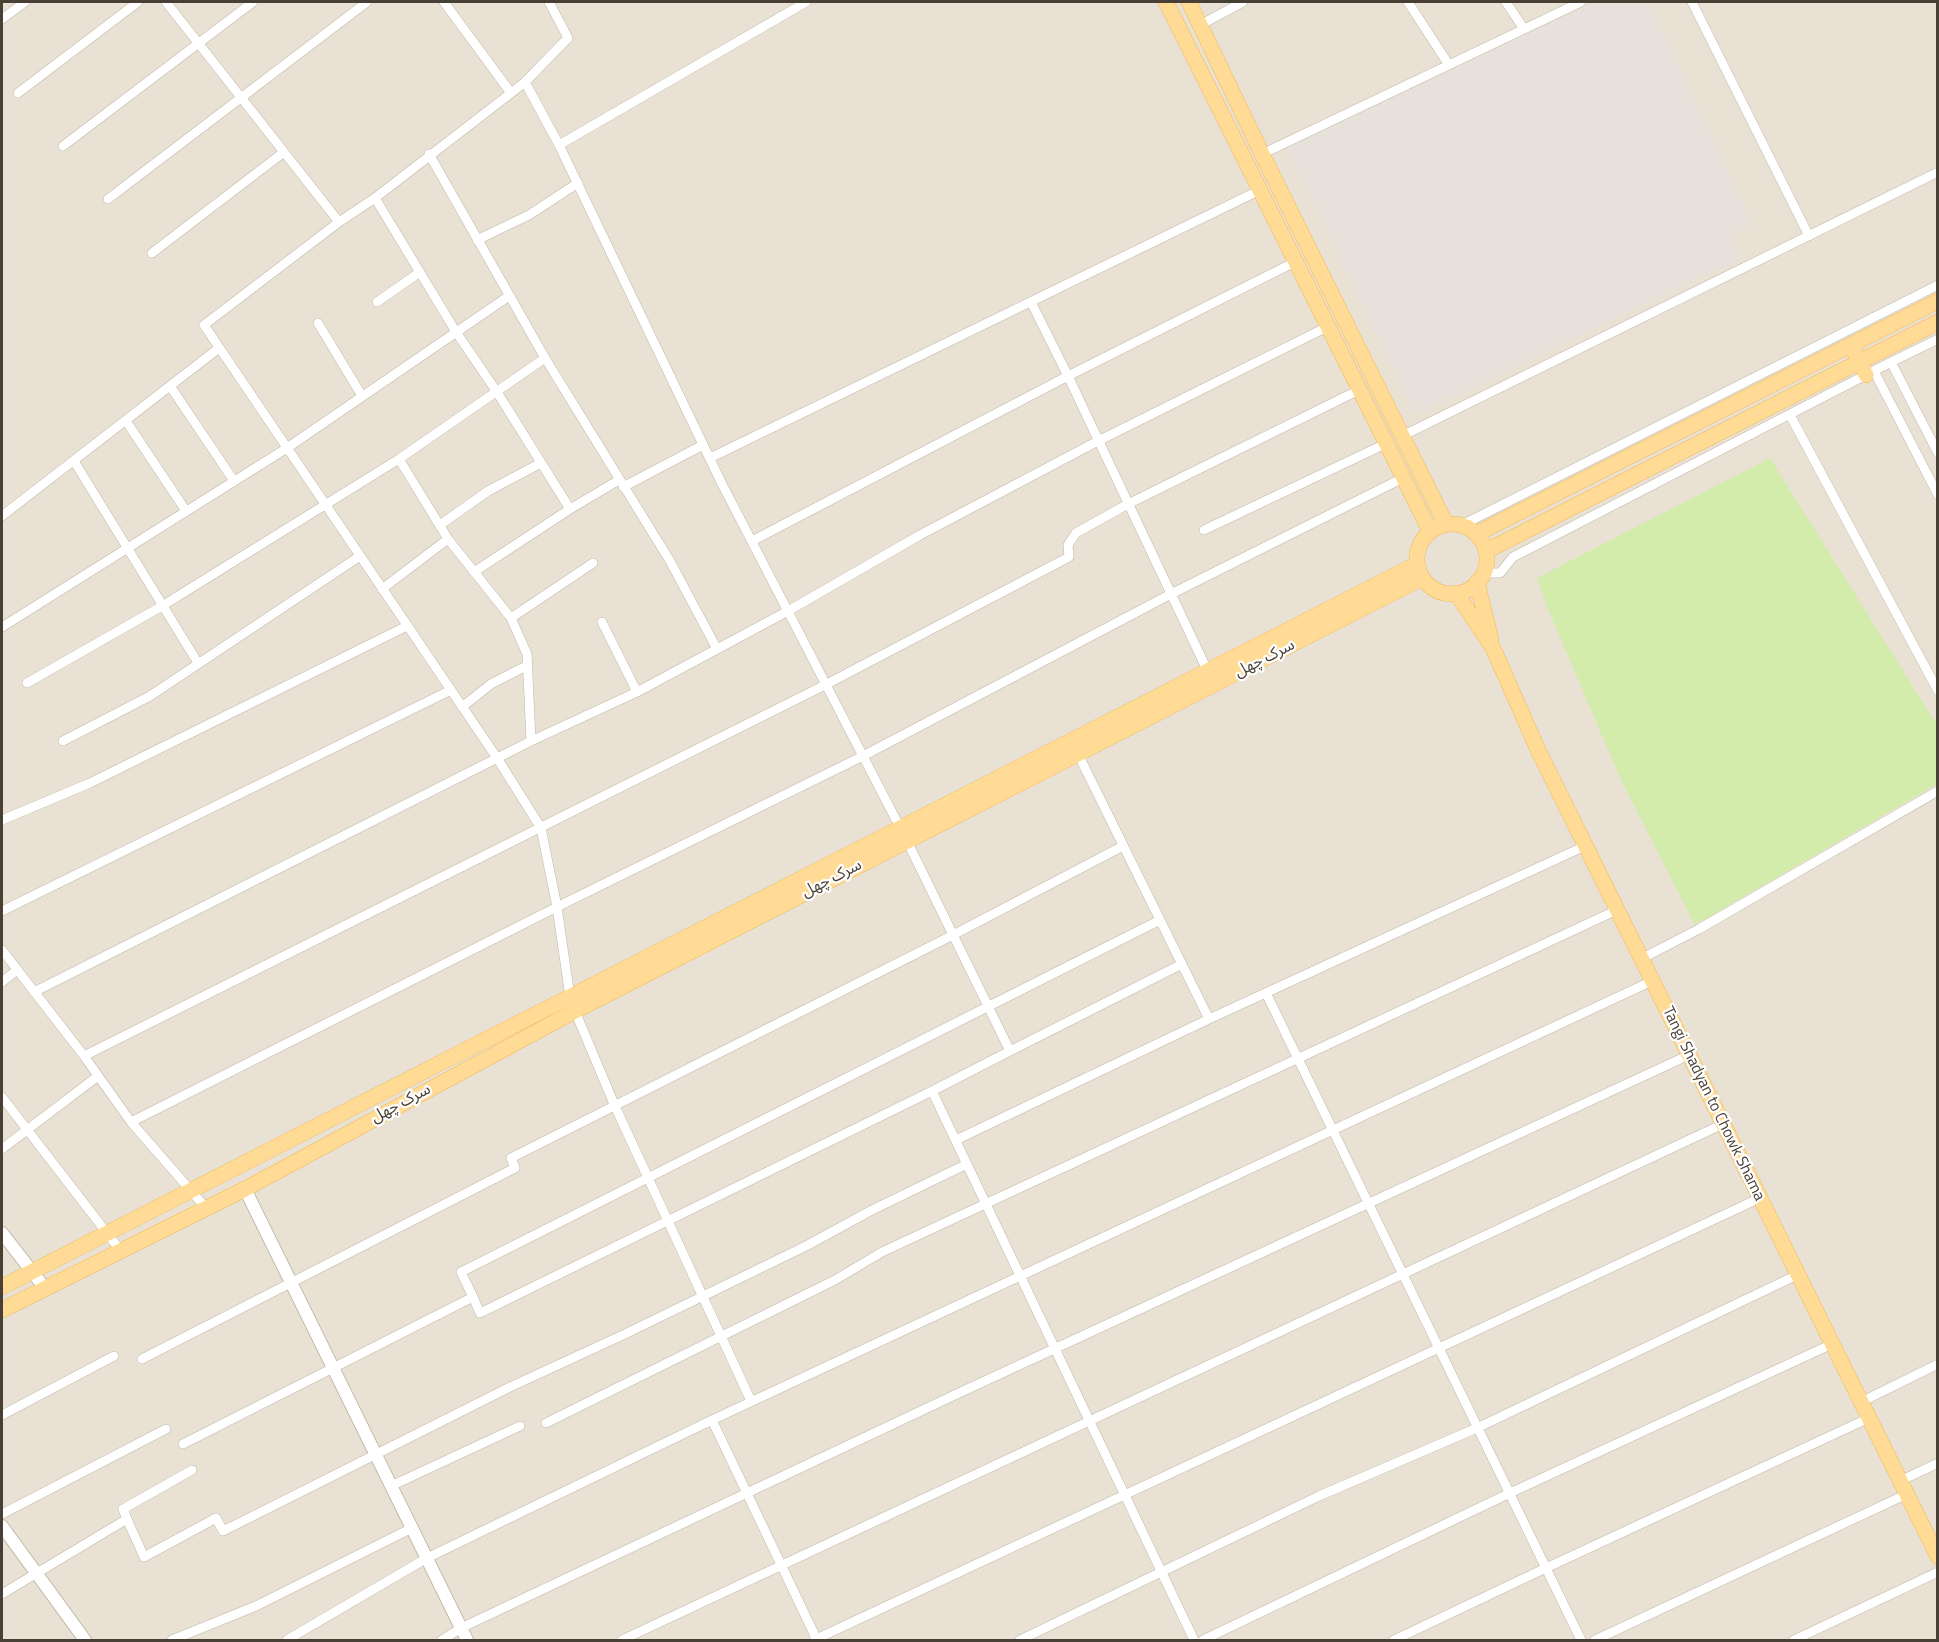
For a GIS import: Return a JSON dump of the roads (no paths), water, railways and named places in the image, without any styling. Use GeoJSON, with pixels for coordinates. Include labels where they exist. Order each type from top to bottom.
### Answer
{"type":"FeatureCollection","features":[{"type":"Feature","properties":{"kind":"main road"},"geometry":{"type":"LineString","coordinates":[[1167,2],[1430,531]]}},
{"type":"Feature","properties":{"kind":"main road"},"geometry":{"type":"LineString","coordinates":[[1189,2],[1446,524]]}},
{"type":"Feature","properties":{"kind":"main road"},"geometry":{"type":"LineString","coordinates":[[1476,534],[1938,301]]}},
{"type":"Feature","properties":{"kind":"main road"},"geometry":{"type":"LineString","coordinates":[[1486,551],[1866,369],[1938,322]]}},
{"type":"Feature","properties":{"kind":"main road"},"geometry":{"type":"LineString","coordinates":[[1851,345],[1866,369]]}},
{"type":"Feature","properties":{"kind":"main road"},"geometry":{"type":"LineString","coordinates":[[1446,524],[1462,525],[1476,534],[1486,551],[1486,562],[1480,578],[1468,590],[1456,593],[1437,591],[1420,571],[1417,553],[1422,541],[1430,531],[1446,524]]}},
{"type":"Feature","properties":{"kind":"main road"},"geometry":{"type":"LineString","coordinates":[[903,834],[1207,671],[1420,571]]}},
{"type":"Feature","properties":{"kind":"main road","name":"سرک چهل"},"geometry":{"type":"LineString","coordinates":[[2,1310],[44,1287],[245,1189],[572,1004],[903,834],[1078,754],[1214,686],[1420,571]]}},
{"type":"Feature","properties":{"kind":"main road"},"geometry":{"type":"LineString","coordinates":[[1480,578],[1493,648]]}},
{"type":"Feature","properties":{"kind":"main road"},"geometry":{"type":"LineString","coordinates":[[1456,593],[1493,648]]}},
{"type":"Feature","properties":{"kind":"main road","name":"Tangi Shadyan to Chowk Shama"},"geometry":{"type":"LineString","coordinates":[[1493,648],[1538,750],[1938,1557]]}},
{"type":"Feature","properties":{"kind":"main road"},"geometry":{"type":"LineString","coordinates":[[2,1287],[191,1190],[572,1004]]}},
{"type":"Feature","properties":{"kind":"street"},"geometry":{"type":"LineString","coordinates":[[2,20],[25,2]]}},
{"type":"Feature","properties":{"kind":"street"},"geometry":{"type":"LineString","coordinates":[[18,93],[138,2]]}},
{"type":"Feature","properties":{"kind":"street"},"geometry":{"type":"LineString","coordinates":[[166,2],[339,222]]}},
{"type":"Feature","properties":{"kind":"street"},"geometry":{"type":"LineString","coordinates":[[63,146],[254,2]]}},
{"type":"Feature","properties":{"kind":"street"},"geometry":{"type":"LineString","coordinates":[[108,200],[367,2]]}},
{"type":"Feature","properties":{"kind":"street"},"geometry":{"type":"LineString","coordinates":[[444,2],[511,93]]}},
{"type":"Feature","properties":{"kind":"street"},"geometry":{"type":"LineString","coordinates":[[549,2],[568,38],[525,82],[375,198],[339,222],[205,323],[205,328],[497,758],[541,828],[557,907],[572,1004],[614,1104],[751,1401]]}},
{"type":"Feature","properties":{"kind":"street"},"geometry":{"type":"LineString","coordinates":[[559,145],[807,2]]}},
{"type":"Feature","properties":{"kind":"street"},"geometry":{"type":"LineString","coordinates":[[1200,25],[1243,2]]}},
{"type":"Feature","properties":{"kind":"street"},"geometry":{"type":"LineString","coordinates":[[1408,2],[1449,65]]}},
{"type":"Feature","properties":{"kind":"street"},"geometry":{"type":"LineString","coordinates":[[1506,2],[1524,29]]}},
{"type":"Feature","properties":{"kind":"street"},"geometry":{"type":"LineString","coordinates":[[1262,154],[1581,2]]}},
{"type":"Feature","properties":{"kind":"street"},"geometry":{"type":"LineString","coordinates":[[1692,2],[1809,236]]}},
{"type":"Feature","properties":{"kind":"street"},"geometry":{"type":"LineString","coordinates":[[525,82],[578,183],[703,445],[903,834],[1010,1051]]}},
{"type":"Feature","properties":{"kind":"street"},"geometry":{"type":"LineString","coordinates":[[152,253],[284,152]]}},
{"type":"Feature","properties":{"kind":"street"},"geometry":{"type":"LineString","coordinates":[[429,154],[544,358],[670,561],[717,649]]}},
{"type":"Feature","properties":{"kind":"street"},"geometry":{"type":"LineString","coordinates":[[1402,436],[1937,173]]}},
{"type":"Feature","properties":{"kind":"street"},"geometry":{"type":"LineString","coordinates":[[477,240],[529,214],[578,183]]}},
{"type":"Feature","properties":{"kind":"street"},"geometry":{"type":"LineString","coordinates":[[710,458],[1260,190]]}},
{"type":"Feature","properties":{"kind":"street"},"geometry":{"type":"LineString","coordinates":[[375,198],[456,332],[497,392],[570,509]]}},
{"type":"Feature","properties":{"kind":"street"},"geometry":{"type":"LineString","coordinates":[[752,541],[1068,376],[1295,262]]}},
{"type":"Feature","properties":{"kind":"street"},"geometry":{"type":"LineString","coordinates":[[377,303],[420,272]]}},
{"type":"Feature","properties":{"kind":"street"},"geometry":{"type":"LineString","coordinates":[[1462,525],[1938,285]]}},
{"type":"Feature","properties":{"kind":"street"},"geometry":{"type":"LineString","coordinates":[[2,627],[286,448],[508,296]]}},
{"type":"Feature","properties":{"kind":"street"},"geometry":{"type":"LineString","coordinates":[[1030,302],[1068,376],[1214,686]]}},
{"type":"Feature","properties":{"kind":"street"},"geometry":{"type":"LineString","coordinates":[[318,322],[362,396]]}},
{"type":"Feature","properties":{"kind":"street"},"geometry":{"type":"LineString","coordinates":[[34,992],[531,741],[637,692],[788,611],[920,535],[1098,441],[1327,327]]}},
{"type":"Feature","properties":{"kind":"street"},"geometry":{"type":"LineString","coordinates":[[1480,578],[1500,573],[1513,556],[1790,415],[1866,369],[1891,362],[1938,339]]}},
{"type":"Feature","properties":{"kind":"street"},"geometry":{"type":"LineString","coordinates":[[2,516],[219,348]]}},
{"type":"Feature","properties":{"kind":"street"},"geometry":{"type":"LineString","coordinates":[[27,683],[162,606],[399,459],[544,358]]}},
{"type":"Feature","properties":{"kind":"street"},"geometry":{"type":"LineString","coordinates":[[1891,362],[1938,453]]}},
{"type":"Feature","properties":{"kind":"street"},"geometry":{"type":"LineString","coordinates":[[1866,369],[1938,495]]}},
{"type":"Feature","properties":{"kind":"street"},"geometry":{"type":"LineString","coordinates":[[170,386],[234,481]]}},
{"type":"Feature","properties":{"kind":"street"},"geometry":{"type":"LineString","coordinates":[[84,1056],[825,685],[1069,557],[1068,546],[1076,533],[1128,504],[1359,390]]}},
{"type":"Feature","properties":{"kind":"street"},"geometry":{"type":"LineString","coordinates":[[1790,415],[1938,691]]}},
{"type":"Feature","properties":{"kind":"street"},"geometry":{"type":"LineString","coordinates":[[126,421],[186,511]]}},
{"type":"Feature","properties":{"kind":"street"},"geometry":{"type":"LineString","coordinates":[[1913,448],[1931,440]]}},
{"type":"Feature","properties":{"kind":"street"},"geometry":{"type":"LineString","coordinates":[[1204,530],[1385,444]]}},
{"type":"Feature","properties":{"kind":"street"},"geometry":{"type":"LineString","coordinates":[[474,572],[570,509],[703,445]]}},
{"type":"Feature","properties":{"kind":"street"},"geometry":{"type":"LineString","coordinates":[[399,459],[448,539],[511,618],[527,654],[531,741]]}},
{"type":"Feature","properties":{"kind":"street"},"geometry":{"type":"LineString","coordinates":[[74,461],[198,663]]}},
{"type":"Feature","properties":{"kind":"street"},"geometry":{"type":"LineString","coordinates":[[440,525],[489,491],[541,463]]}},
{"type":"Feature","properties":{"kind":"street"},"geometry":{"type":"LineString","coordinates":[[131,1122],[863,756],[1171,594],[1403,478]]}},
{"type":"Feature","properties":{"kind":"street"},"geometry":{"type":"LineString","coordinates":[[382,589],[448,539]]}},
{"type":"Feature","properties":{"kind":"street"},"geometry":{"type":"LineString","coordinates":[[63,741],[150,696],[360,556]]}},
{"type":"Feature","properties":{"kind":"street"},"geometry":{"type":"LineString","coordinates":[[511,618],[593,563]]}},
{"type":"Feature","properties":{"kind":"street"},"geometry":{"type":"LineString","coordinates":[[602,622],[637,692]]}},
{"type":"Feature","properties":{"kind":"street"},"geometry":{"type":"LineString","coordinates":[[2,820],[90,783],[407,626]]}},
{"type":"Feature","properties":{"kind":"street"},"geometry":{"type":"LineString","coordinates":[[462,707],[491,684],[528,665]]}},
{"type":"Feature","properties":{"kind":"street"},"geometry":{"type":"LineString","coordinates":[[2,911],[451,690]]}},
{"type":"Feature","properties":{"kind":"street"},"geometry":{"type":"LineString","coordinates":[[1078,754],[1209,1019]]}},
{"type":"Feature","properties":{"kind":"street"},"geometry":{"type":"LineString","coordinates":[[1641,959],[1699,929],[1938,792]]}},
{"type":"Feature","properties":{"kind":"street"},"geometry":{"type":"LineString","coordinates":[[142,1359],[515,1168],[511,1158],[614,1104],[953,935],[1123,846]]}},
{"type":"Feature","properties":{"kind":"street"},"geometry":{"type":"LineString","coordinates":[[956,1140],[1209,1019],[1585,846]]}},
{"type":"Feature","properties":{"kind":"street"},"geometry":{"type":"LineString","coordinates":[[546,1423],[835,1280],[882,1252],[1617,910]]}},
{"type":"Feature","properties":{"kind":"street"},"geometry":{"type":"LineString","coordinates":[[1160,920],[461,1272],[480,1313],[932,1091],[1182,964]]}},
{"type":"Feature","properties":{"kind":"street"},"geometry":{"type":"LineString","coordinates":[[2,950],[84,1056],[131,1122],[206,1208]]}},
{"type":"Feature","properties":{"kind":"street"},"geometry":{"type":"LineString","coordinates":[[2,982],[17,970]]}},
{"type":"Feature","properties":{"kind":"street"},"geometry":{"type":"LineString","coordinates":[[287,1641],[427,1558],[751,1401],[1652,981]]}},
{"type":"Feature","properties":{"kind":"street"},"geometry":{"type":"LineString","coordinates":[[1266,993],[1581,1641]]}},
{"type":"Feature","properties":{"kind":"street"},"geometry":{"type":"LineString","coordinates":[[442,1641],[461,1628],[746,1493],[1367,1202],[1689,1055]]}},
{"type":"Feature","properties":{"kind":"street"},"geometry":{"type":"LineString","coordinates":[[2,1149],[98,1076]]}},
{"type":"Feature","properties":{"kind":"street"},"geometry":{"type":"LineString","coordinates":[[932,1091],[1194,1641]]}},
{"type":"Feature","properties":{"kind":"street"},"geometry":{"type":"LineString","coordinates":[[2,1097],[120,1250]]}},
{"type":"Feature","properties":{"kind":"street"},"geometry":{"type":"LineString","coordinates":[[622,1641],[1723,1124]]}},
{"type":"Feature","properties":{"kind":"street"},"geometry":{"type":"LineString","coordinates":[[192,1470],[123,1509],[144,1557],[216,1518],[223,1531],[375,1453],[703,1296],[967,1164]]}},
{"type":"Feature","properties":{"kind":"street"},"geometry":{"type":"LineString","coordinates":[[245,1189],[467,1641]]}},
{"type":"Feature","properties":{"kind":"street"},"geometry":{"type":"LineString","coordinates":[[712,1420],[816,1640],[1760,1198]]}},
{"type":"Feature","properties":{"kind":"street"},"geometry":{"type":"LineString","coordinates":[[2,1233],[44,1287]]}},
{"type":"Feature","properties":{"kind":"street"},"geometry":{"type":"LineString","coordinates":[[1020,1641],[1319,1496],[1477,1428],[1797,1275]]}},
{"type":"Feature","properties":{"kind":"street"},"geometry":{"type":"LineString","coordinates":[[183,1444],[473,1297]]}},
{"type":"Feature","properties":{"kind":"street"},"geometry":{"type":"LineString","coordinates":[[1203,1641],[1510,1493],[1832,1344]]}},
{"type":"Feature","properties":{"kind":"street"},"geometry":{"type":"LineString","coordinates":[[2,1415],[114,1356]]}},
{"type":"Feature","properties":{"kind":"street"},"geometry":{"type":"LineString","coordinates":[[1861,1402],[1938,1364]]}},
{"type":"Feature","properties":{"kind":"street"},"geometry":{"type":"LineString","coordinates":[[1394,1641],[1869,1418]]}},
{"type":"Feature","properties":{"kind":"street"},"geometry":{"type":"LineString","coordinates":[[391,1486],[520,1426]]}},
{"type":"Feature","properties":{"kind":"street"},"geometry":{"type":"LineString","coordinates":[[2,1514],[166,1429]]}},
{"type":"Feature","properties":{"kind":"street"},"geometry":{"type":"LineString","coordinates":[[1595,1641],[1903,1488],[1938,1462]]}},
{"type":"Feature","properties":{"kind":"street"},"geometry":{"type":"LineString","coordinates":[[2,1594],[127,1519]]}},
{"type":"Feature","properties":{"kind":"street"},"geometry":{"type":"LineString","coordinates":[[2,1526],[85,1641]]}},
{"type":"Feature","properties":{"kind":"street"},"geometry":{"type":"LineString","coordinates":[[172,1641],[255,1606],[412,1528]]}},
{"type":"Feature","properties":{"kind":"street"},"geometry":{"type":"LineString","coordinates":[[1794,1641],[1938,1572]]}}]}
